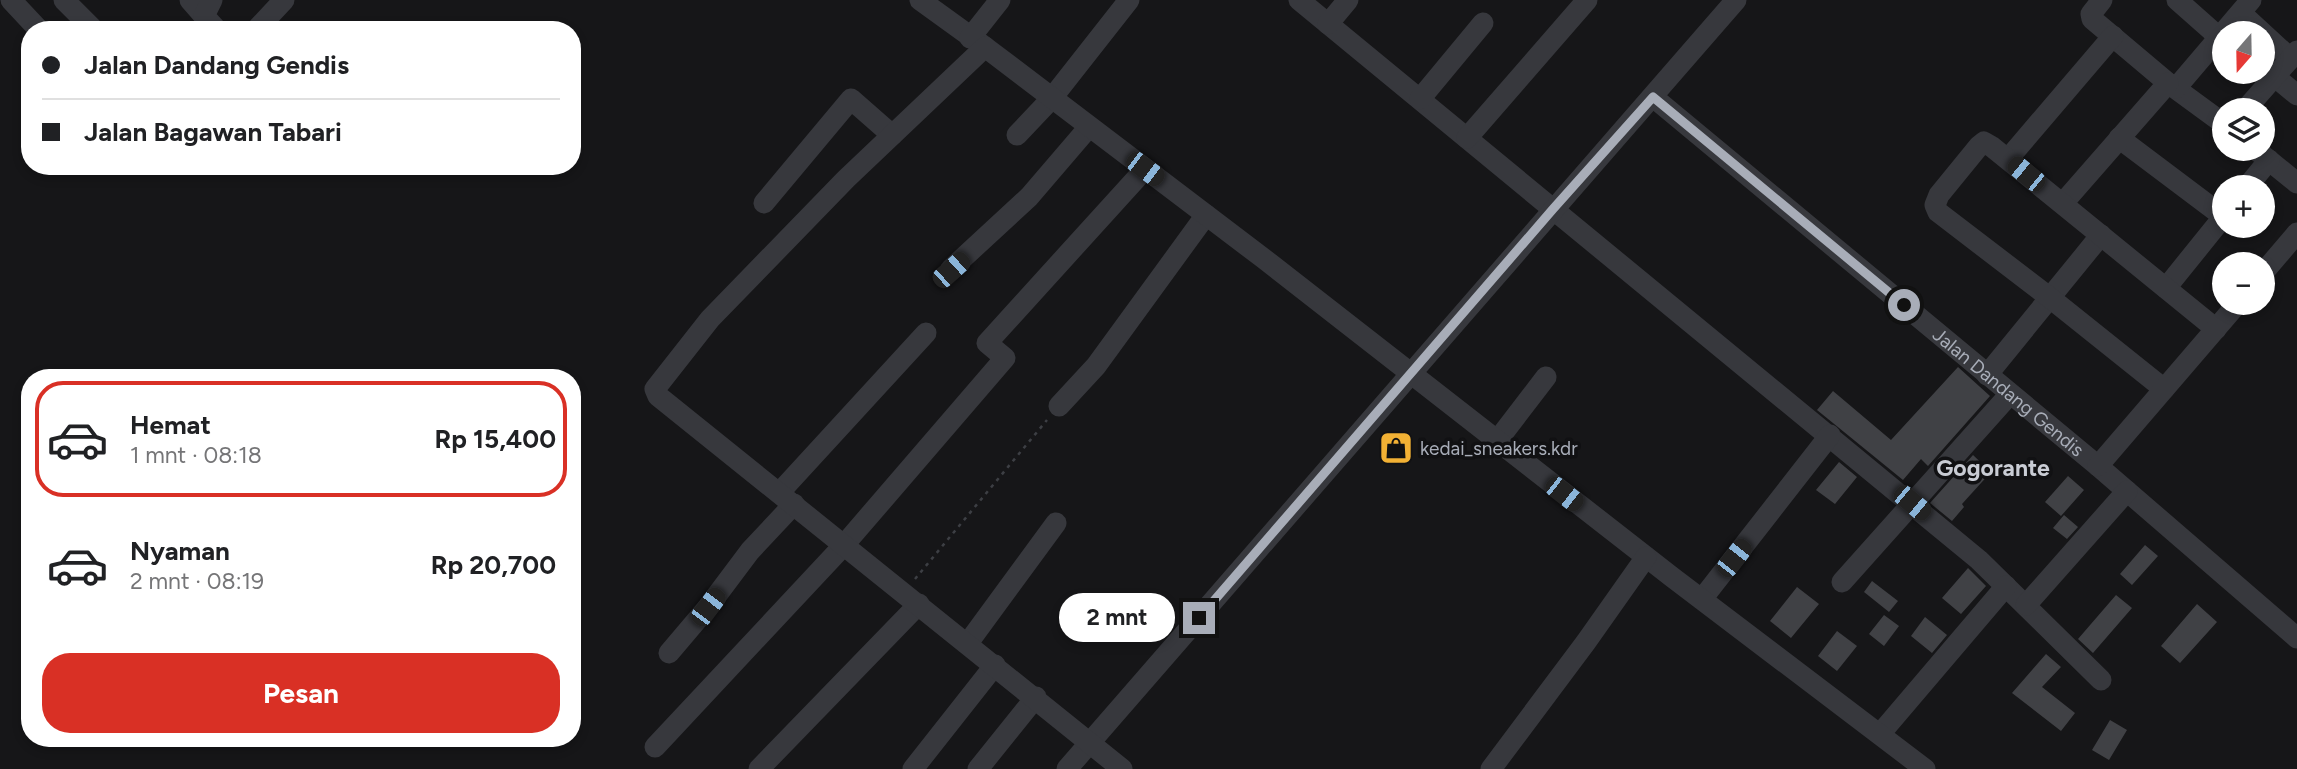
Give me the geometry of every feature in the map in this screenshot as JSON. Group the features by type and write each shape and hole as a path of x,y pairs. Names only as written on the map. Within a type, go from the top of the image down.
{"street":[{"path":"11,0 31,21"},
{"path":"64,0 85,21"},
{"path":"264,21 284,0"},
{"path":"920,0 1206,215 1646,557 1926,769"},
{"path":"1000,0 977,42 892,135 710,319 655,389 658,396 1036,697 1122,769"},
{"path":"1017,135 1052,98 1129,0"},
{"path":"1299,0 1912,503 2006,586 2101,680"},
{"path":"1328,24 1348,0"},
{"path":"1467,138 1587,0"},
{"path":"1068,769 1736,0"},
{"path":"2102,0 2091,14 2092,19 2212,115"},
{"path":"2177,0 2212,30"},
{"path":"2234,21 2246,7 2294,55 2275,75"},
{"path":"1420,99 1483,23"},
{"path":"2008,159 2113,36"},
{"path":"2063,203 2119,138 2212,45"},
{"path":"2275,77 2297,95"},
{"path":"2255,98 2267,84"},
{"name":"Jalan Dandang Gendis","path":"1653,97 2098,466 2297,638"},
{"path":"764,203 851,99 892,135"},
{"path":"951,270 1029,197 1089,127"},
{"path":"2119,138 2212,208"},
{"path":"2164,389 1938,212 1936,205 1939,195 1984,142 2216,329"},
{"path":"2270,161 2297,183"},
{"path":"655,747 844,545 1004,358 987,342 1145,169"},
{"path":"1059,406 1096,366 1206,215"},
{"path":"2166,288 2212,232"},
{"path":"2275,260 2297,233"},
{"path":"1987,375 2101,235"},
{"path":"2098,466 2228,315"},
{"path":"669,653 751,551 787,498 926,334"},
{"path":"1497,441 1546,377"},
{"path":"1842,582 2010,394"},
{"path":"1702,599 1830,435"},
{"path":"2025,605 2127,491"},
{"path":"968,643 1056,523"},
{"path":"1491,769 1646,557"},
{"path":"1880,734 2006,586"},
{"path":"759,769 912,598"},
{"path":"913,769 995,665"},
{"path":"978,769 1036,697"}],"path":[{"path":"912,598 1059,406"}],"building":[{"path":"1958,367 1990,396 1928,466 1921,459 1903,480 1817,410 1833,391 1891,440"},
{"path":"1973,455 1991,472 1962,504 1964,507 1952,521 1930,503"},
{"path":"1839,462 1857,477 1835,504 1816,490"},
{"path":"2068,476 2084,490 2061,516 2045,502"},
{"path":"2064,515 2078,527 2067,539 2053,528"},
{"path":"2145,545 2158,556 2132,585 2120,574"},
{"path":"1968,568 1986,586 1961,614 1942,598"},
{"path":"1872,581 1898,601 1889,612 1864,592"},
{"path":"1797,587 1819,604 1791,638 1770,621"},
{"path":"2116,595 2132,608 2093,653 2078,639"},
{"path":"2197,604 2217,622 2180,663 2161,646"},
{"path":"1884,615 1899,626 1884,646 1869,634"},
{"path":"1925,617 1947,635 1932,653 1911,636"},
{"path":"1837,631 1857,646 1837,671 1818,656"},
{"path":"2046,654 2061,667 2042,687 2075,713 2061,731 2012,693"},
{"path":"2110,720 2127,730 2109,760 2092,750"}],"place":[{"name":"kedai_sneakers.kdr","path":"1396,448"}],"district":[{"name":"Gogorante","path":"1993,468"}],"route":[{"path":"1199,618 1653,97 1904,305"}]}
